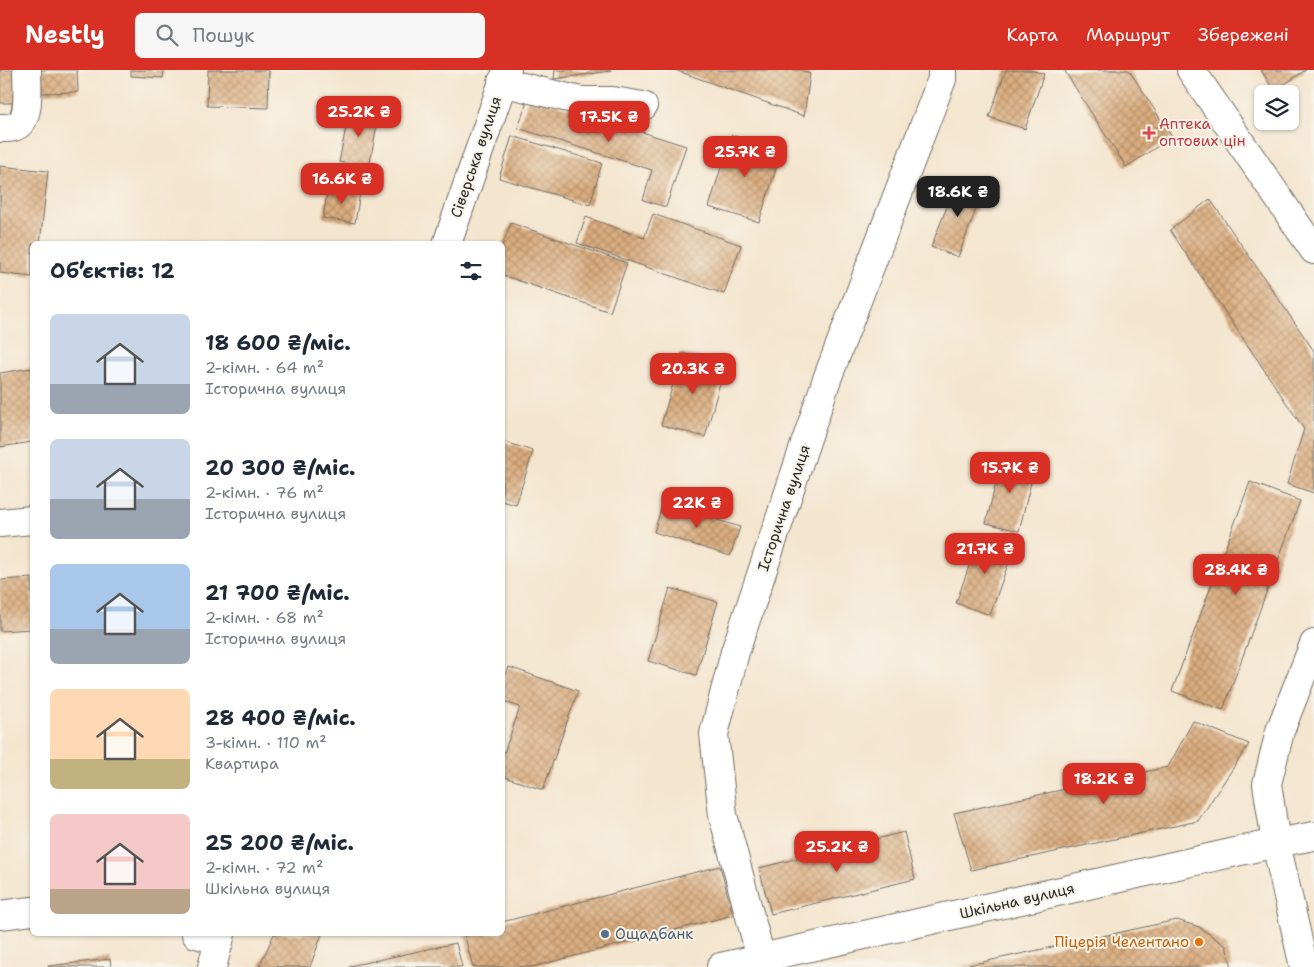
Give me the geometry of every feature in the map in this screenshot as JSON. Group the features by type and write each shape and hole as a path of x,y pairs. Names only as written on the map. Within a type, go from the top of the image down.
{"street":[{"path":"0,128 17,126 24,117 27,102 27,70"},
{"name":"Історична вулиця","path":"761,958 723,815 714,734 735,652 827,379 942,79 942,70"},
{"path":"1191,70 1314,250"},
{"path":"504,76 581,101 612,101 643,106"},
{"name":"Сіверська вулиця","path":"448,241 504,76"},
{"path":"0,524 30,520"},
{"path":"1304,967 1276,843 1267,784 1280,731 1314,644"},
{"name":"Шкільна вулиця","path":"721,967 1314,836"},
{"path":"0,915 30,911"},
{"path":"212,936 212,967"}],"building":[{"path":"0,70 20,70 21,103 0,103"},
{"path":"41,70 77,70 78,92 42,93"},
{"path":"131,70 164,70 163,78 131,76"},
{"path":"208,70 269,70 268,108 207,106"},
{"path":"555,70 611,70 611,71 554,79"},
{"path":"675,70 801,70 810,74 804,116"},
{"path":"1006,70 1031,70 1044,74 1025,129 989,117"},
{"path":"1064,70 1129,70 1172,137 1126,167"},
{"path":"1261,70 1306,70 1283,85 1270,85"},
{"path":"529,96 686,146 666,207 643,200 652,170 518,128"},
{"path":"350,108 379,114 369,168 339,162"},
{"path":"731,135 782,150 759,222 709,207"},
{"path":"512,136 602,163 590,205 499,178"},
{"path":"0,166 48,171 40,241 30,241 30,277 0,273"},
{"path":"958,179 984,188 958,257 931,247"},
{"path":"328,187 360,192 355,223 323,218"},
{"path":"1210,199 1314,351 1314,493 1287,484 1304,429 1170,230"},
{"path":"653,214 741,245 724,294 577,243 586,217 644,238"},
{"path":"511,223 627,263 610,312 505,276 504,241"},
{"path":"682,353 725,365 705,437 661,425"},
{"path":"30,368 30,442 0,447 0,373"},
{"path":"505,442 533,451 516,505 505,502"},
{"path":"1002,458 1035,466 1019,531 986,523"},
{"path":"1250,482 1300,501 1223,710 1172,691"},
{"path":"663,503 740,527 730,556 654,532"},
{"path":"980,535 1014,547 990,615 956,603"},
{"path":"30,578 30,629 0,631 0,580"},
{"path":"670,588 718,602 696,675 648,661"},
{"path":"509,667 578,691 543,790 505,777 505,750 520,707 505,702 505,678"},
{"path":"1193,721 1249,744 1198,821 971,870 954,813 1168,767"},
{"path":"904,832 915,879 771,914 759,868"},
{"path":"720,866 733,915 532,967 473,967 465,936 505,936 505,921"},
{"path":"1177,920 1199,927 1226,946 1232,967 960,967"},
{"path":"273,936 321,936 310,967 259,967"},
{"path":"456,943 462,967 350,967 350,966"},
{"path":"110,959 111,967 48,967 48,966"}],"place":[{"name":"Аптека оптових цін","path":"1149,133"},
{"name":"Ощадбанк","path":"605,934"},
{"name":"Піцерія Челентано","path":"1199,942"}]}
